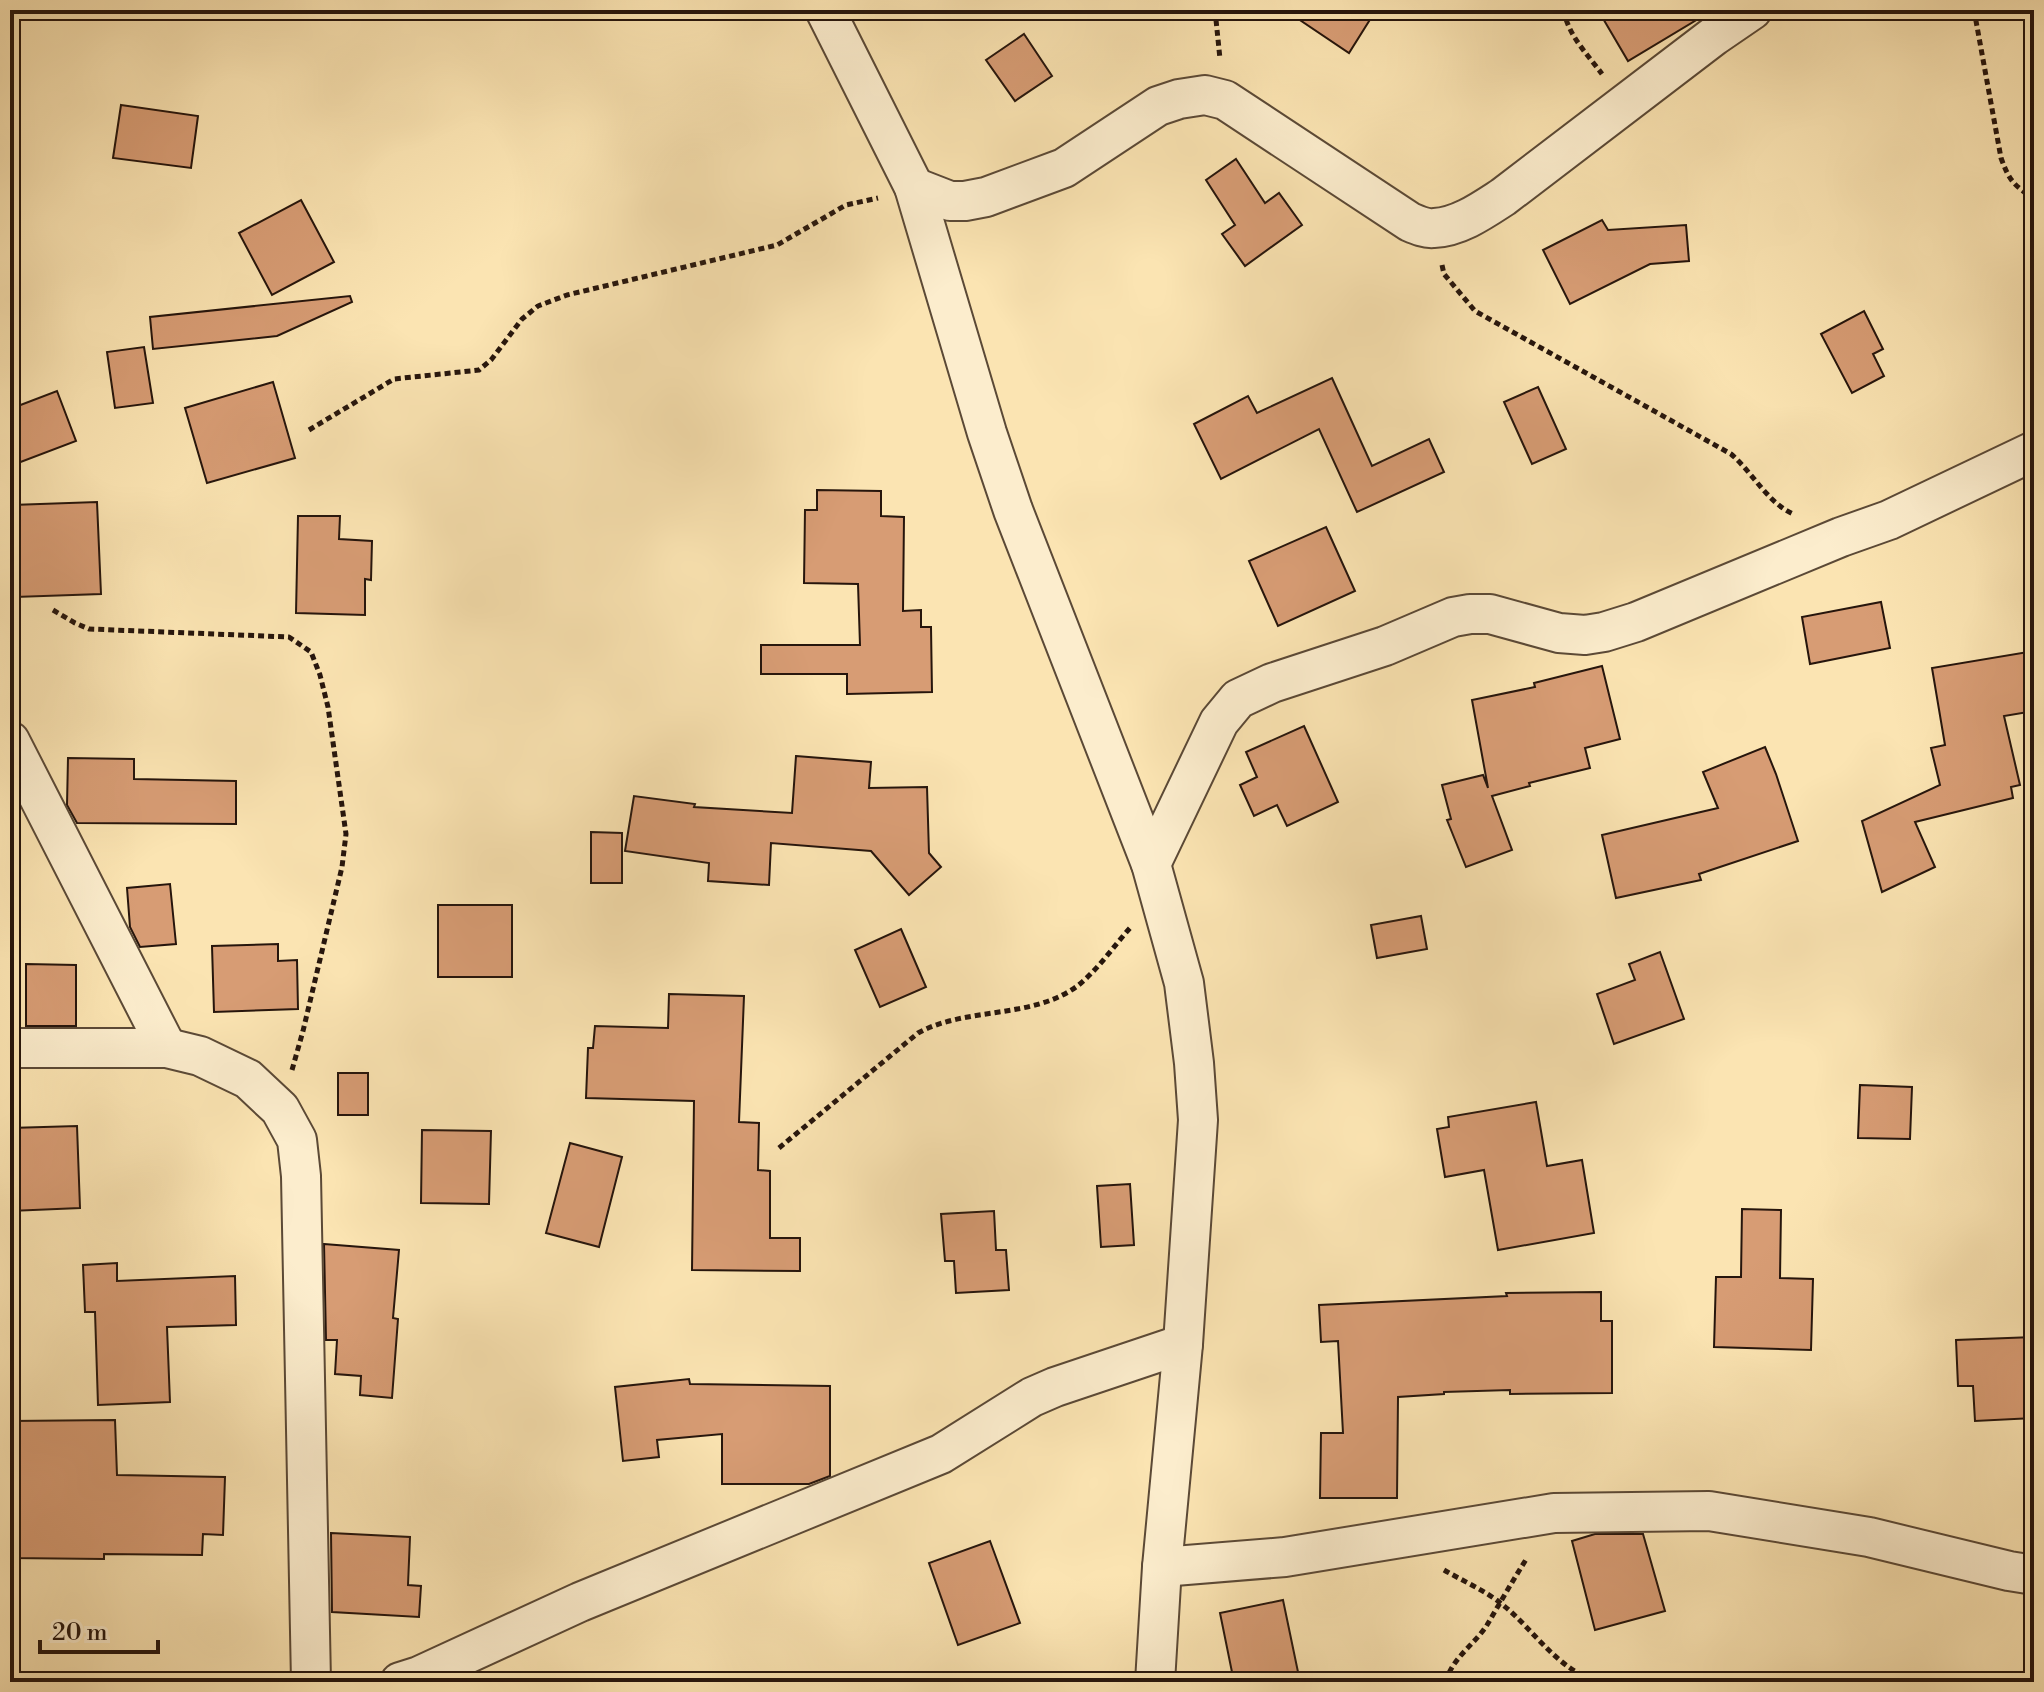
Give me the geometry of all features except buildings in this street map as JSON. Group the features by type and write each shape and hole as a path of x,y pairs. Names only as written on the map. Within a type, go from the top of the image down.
{"street":[{"path":"825,10 917,199 1013,510 1156,879 1184,983 1198,1120 1155,1682"},
{"path":"917,199 965,201 986,197 1064,168 1158,106 1205,95 1225,100 1410,222 1431,229 1448,226 1494,203 1752,10"},
{"path":"1156,879 1219,722 1238,699 1272,683 1385,646 1453,617 1490,614 1559,633 1585,635 1604,632 1889,520 2034,451"},
{"path":"10,741 167,1048"},
{"path":"10,1048 167,1048 200,1056 248,1079 280,1109 297,1140 301,1176 311,1682"},
{"path":"414,1680 580,1602 941,1454 1044,1392 1183,1344"},
{"path":"1162,1567 1285,1557 1554,1513 1709,1511 1869,1537 2034,1575"}],"path":[{"path":"1564,10 1570,30 1623,105"},
{"path":"1974,10 2001,158 2014,185 2034,199"},
{"path":"309,430 394,379 479,370 491,360 522,319 538,306 567,295 777,245 846,205 889,197 917,199"},
{"path":"1431,229 1444,274 1475,311 1731,454 1780,508 1841,537"},
{"path":"53,610 89,629 289,637 311,652 328,707 346,834 342,867 303,1031 280,1109"},
{"path":"779,1148 918,1033 937,1025 1031,1006 1075,987 1090,973 1156,879"},
{"path":"1446,1682 1453,1665 1485,1627 1554,1513"},
{"path":"1391,1540 1500,1602 1561,1661 1589,1679 1600,1682"}]}
